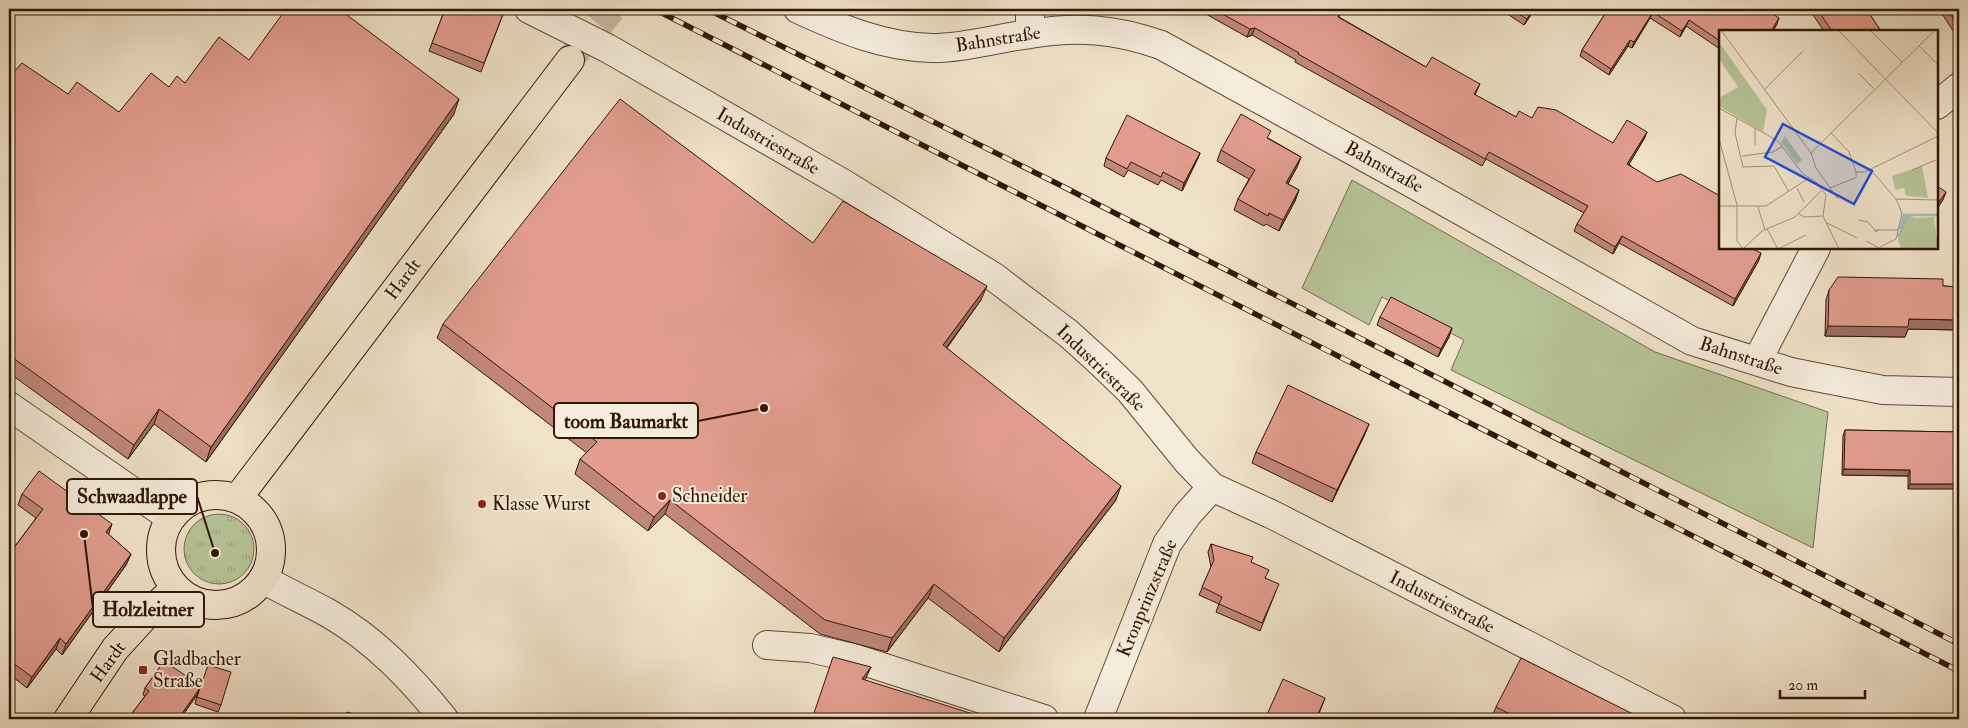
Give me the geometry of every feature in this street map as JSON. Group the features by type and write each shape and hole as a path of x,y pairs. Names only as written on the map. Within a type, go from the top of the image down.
{"main road":[{"name":"Hardt","path":"237,499 570,60"},
{"path":"225,496 237,499 256,513 268,533 270,557 263,579 252,592 238,601 221,605 204,604 189,598 176,588 167,576 162,562 160,547 164,532 171,518 189,502 200,497 225,496"},
{"name":"Hardt","path":"68,719 115,649 145,616 176,588"}],"street":[{"name":"Industriestraße","path":"529,9 607,48 836,179 994,277 1069,334 1102,364 1130,391 1187,461 1212,487 1271,514 1672,719"},
{"name":"Bahnstraße","path":"798,9 880,42 906,46 932,48 968,45 1030,21 1116,32 1161,45 1418,186 1692,341 1791,372 1883,390 1959,392"},
{"path":"1938,104 1959,87"},
{"path":"1756,361 1815,249"},
{"path":"9,406 171,518"},
{"name":"Kronprinzstraße","path":"1098,719 1167,544 1187,514 1212,487"},
{"path":"263,579 328,613 368,640 407,675 444,719"},
{"path":"767,645 810,648 857,659 1044,719"}],"green space":[{"path":"1352,180 1655,352 1828,412 1813,548 1451,370 1464,340 1382,297 1369,325 1302,288"},
{"path":"219,514 232,517 244,524 251,536 254,549 251,562 244,574 232,581 219,584 206,581 194,574 187,562 184,549 187,536 194,524 206,517"}],"building":[{"path":"286,9 339,9 459,99 211,447 159,409 134,445 9,355 9,69 14,72 22,63 68,94 77,82 119,112 151,73 169,87 177,76 185,83 219,37 249,60"},
{"path":"445,9 505,9 484,63 432,43"},
{"path":"1213,9 1339,9 1342,10 1338,17 1426,67 1432,57 1480,84 1474,94 1516,117 1519,111 1532,118 1538,107 1556,110 1613,143 1627,120 1647,132 1627,164 1657,182 1681,174 1719,195 1719,249 1753,249 1761,253 1735,299 1622,236 1615,247 1577,224 1588,206 1489,152 1485,159 1255,28 1250,29"},
{"path":"1511,9 1533,9 1527,19"},
{"path":"1608,9 1765,9 1779,18 1772,30 1719,30 1719,40 1689,20 1682,31 1653,12 1634,42 1630,40 1611,69 1582,50"},
{"path":"1817,9 1866,9 1880,30 1831,30"},
{"path":"1947,9 1959,9 1959,27"},
{"path":"620,99 813,243 843,201 987,286 943,345 1121,486 1004,638 934,584 892,638 825,620 670,500 654,517 580,459 597,442 443,324"},
{"path":"1241,114 1271,131 1267,138 1301,157 1286,183 1299,190 1283,220 1269,213 1268,216 1238,199 1255,170 1221,150"},
{"path":"1127,115 1200,153 1184,183 1163,172 1161,177 1131,162 1127,169 1106,158"},
{"path":"1938,187 1946,192 1938,204"},
{"path":"1838,277 1943,279 1943,286 1959,287 1959,320 1909,319 1908,327 1828,326 1829,290"},
{"path":"1391,297 1452,328 1441,349 1380,317"},
{"path":"1288,385 1369,424 1337,490 1256,452"},
{"path":"1845,430 1959,432 1959,484 1910,484 1910,470 1844,469"},
{"path":"39,471 112,524 106,532 131,554 66,644 60,638 32,677 9,660 9,546 13,549 43,509 22,494"},
{"path":"1211,544 1253,557 1251,562 1269,570 1265,578 1279,584 1262,623 1219,604 1222,597 1202,587 1214,560"},
{"path":"833,657 871,667 862,679 989,719 812,719"},
{"path":"1521,658 1643,719 1520,719 1496,707"},
{"path":"164,661 201,686 208,665 231,672 221,705 197,697 200,688 178,719 135,719 130,716 149,691 145,688"},
{"path":"1283,679 1325,698 1316,719 1265,719"},
{"path":"347,712 369,719 345,719"}],"tunnel":[{"path":"572,57 612,9"}],"railway":[{"path":"654,9 1959,671"},
{"path":"707,9 1054,182 1959,644"}],"place":[{"name":"toom Baumarkt","path":"764,408"},
{"name":"Schneider","path":"662,496"},
{"name":"Klasse Wurst","path":"482,504"},
{"name":"Holzleitner","path":"84,534"},
{"name":"Schwaadlappe","path":"215,553"},
{"name":"Gladbacher Straße","path":"143,670"}]}
